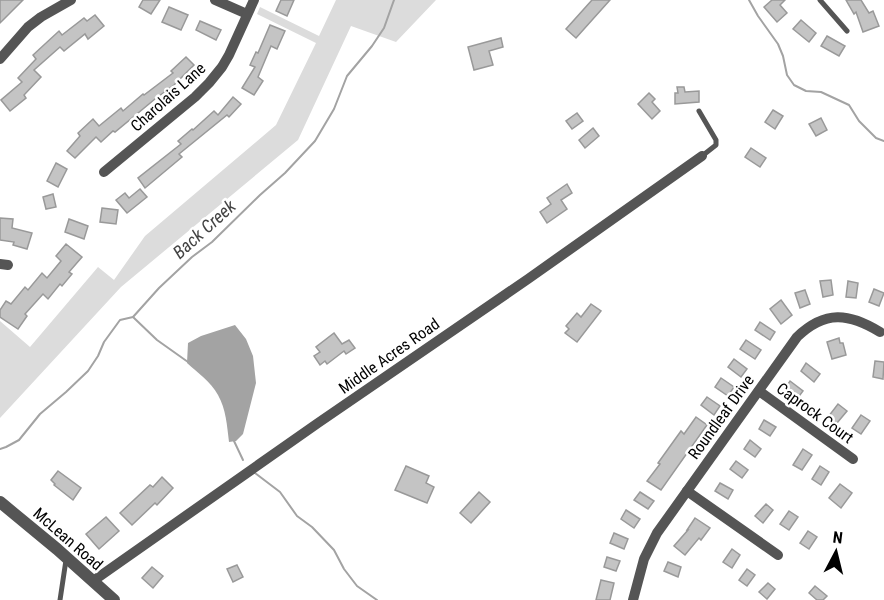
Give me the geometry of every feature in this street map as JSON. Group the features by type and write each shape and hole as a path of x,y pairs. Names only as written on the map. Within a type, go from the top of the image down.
{"street":[{"path":"0,59 28,27 71,0"},
{"path":"215,0 247,14"},
{"name":"Charolais Lane","path":"104,172 209,83 229,55 254,0"},
{"name":"Middle Acres Road","path":"93,581 702,156"},
{"name":"Roundleaf Drive","path":"633,600 644,559 657,532 797,337 807,327 833,316 851,318 880,332"},
{"name":"Caprock Court","path":"759,391 853,459"},
{"path":"687,491 778,555"},
{"name":"McLean Road","path":"0,502 114,600"}],"lane":[{"path":"820,0 847,31"},
{"path":"699,111 716,140 716,145 702,156"},
{"path":"60,600 67,558"}],"shaded area":[{"path":"336,0 436,0 396,42 351,26 298,140 121,287 0,418 0,321 30,347 98,267 114,280 145,236 276,125 316,43 257,14 260,7 319,36"},
{"path":"235,325 246,339 253,356 256,383 243,434 236,441 229,442 221,400 208,382 187,363 188,343 201,336"}],"building":[{"path":"0,0 23,0 0,23"},
{"path":"143,0 160,0 151,14 139,7"},
{"path":"281,0 294,0 287,16 276,11"},
{"path":"592,0 610,0 576,38 566,29"},
{"path":"772,0 785,0 780,5 787,13 777,22 764,7"},
{"path":"846,0 861,0 869,13 873,11 879,26 863,32 856,12 854,14"},
{"path":"169,7 188,15 181,30 162,22"},
{"path":"95,15 104,26 88,39 85,34 64,51 60,47 34,70 41,77 24,95 26,98 10,111 1,100 22,82 18,78 36,59 33,55 59,31 62,35 84,18 87,21"},
{"path":"801,20 816,33 809,42 793,29"},
{"path":"200,21 221,30 216,40 196,30"},
{"path":"270,25 285,31 277,49 271,46 258,77 263,81 254,95 242,88 255,67 250,65"},
{"path":"827,36 845,46 839,56 821,46"},
{"path":"501,38 503,47 489,51 493,65 474,70 468,47"},
{"path":"186,57 194,65 174,85 115,132 113,131 101,142 96,137 75,158 67,151 80,136 78,133 93,119 99,126 121,108 123,111 173,73 171,71"},
{"path":"677,87 684,87 685,92 699,91 699,102 675,104"},
{"path":"649,93 655,99 652,102 660,111 652,119 638,104"},
{"path":"233,97 241,104 229,117 227,115 179,154 182,157 145,188 138,178 181,144 178,141 214,111 218,115"},
{"path":"773,110 783,116 775,129 765,122"},
{"path":"577,113 583,121 572,129 566,121"},
{"path":"821,118 827,130 816,136 809,124"},
{"path":"593,128 599,136 585,148 579,140"},
{"path":"751,148 766,158 760,167 745,157"},
{"path":"56,163 67,169 58,187 47,181"},
{"path":"567,184 572,193 561,200 567,209 547,223 540,212 551,204 547,198"},
{"path":"140,189 147,197 127,213 116,200 125,193 129,198"},
{"path":"53,194 56,207 46,209 43,197"},
{"path":"102,208 118,210 116,224 100,222"},
{"path":"0,218 13,219 12,228 32,233 27,249 13,245 14,242 0,240"},
{"path":"69,219 88,226 84,239 65,232"},
{"path":"66,244 82,257 69,272 72,274 62,286 60,284 48,299 43,294 25,314 27,316 18,329 0,317 0,310 6,301 11,304 25,287 28,290 42,273 47,278 61,261 56,256"},
{"path":"831,280 833,295 823,297 820,281"},
{"path":"848,281 858,283 856,298 846,297"},
{"path":"874,289 884,293 879,306 869,302"},
{"path":"805,290 810,304 800,308 795,293"},
{"path":"781,300 792,315 781,324 770,309"},
{"path":"591,304 601,311 577,342 565,333 569,329 566,326 577,313 581,317"},
{"path":"760,322 775,332 770,340 755,330"},
{"path":"334,333 342,344 349,340 355,348 346,354 344,351 327,364 325,361 320,365 314,356 320,352 316,347"},
{"path":"839,338 846,355 832,359 827,342"},
{"path":"746,340 761,350 755,359 740,349"},
{"path":"734,359 747,369 741,377 728,367"},
{"path":"875,361 884,362 883,379 873,377"},
{"path":"806,363 820,374 814,382 801,371"},
{"path":"721,378 734,387 728,396 715,387"},
{"path":"790,381 803,391 797,399 784,390"},
{"path":"707,397 720,406 714,415 701,405"},
{"path":"838,404 847,411 837,423 828,417"},
{"path":"861,415 870,421 861,434 852,428"},
{"path":"696,417 707,425 661,490 647,481 681,431 684,434"},
{"path":"764,420 776,427 770,436 759,429"},
{"path":"750,440 761,449 755,457 744,449"},
{"path":"803,449 812,455 802,470 793,465"},
{"path":"736,461 748,470 742,478 730,469"},
{"path":"406,466 429,476 426,483 434,487 427,503 395,490"},
{"path":"820,466 829,472 821,485 812,479"},
{"path":"58,471 81,488 73,500 51,480"},
{"path":"162,477 173,488 157,505 155,503 132,525 120,513"},
{"path":"720,483 733,490 728,499 715,491"},
{"path":"840,484 852,493 841,508 829,498"},
{"path":"479,492 490,502 471,523 460,513"},
{"path":"640,492 654,501 648,509 634,500"},
{"path":"766,504 773,510 763,523 755,516"},
{"path":"626,510 640,519 634,528 621,519"},
{"path":"789,511 798,517 789,530 780,524"},
{"path":"106,517 119,531 99,549 86,534"},
{"path":"695,518 710,528 685,555 674,546"},
{"path":"808,531 817,537 809,549 800,543"},
{"path":"614,533 628,539 624,549 610,543"},
{"path":"732,549 740,555 732,568 723,562"},
{"path":"607,557 620,561 616,571 604,567"},
{"path":"668,562 681,567 678,577 664,571"},
{"path":"237,565 243,577 233,582 227,569"},
{"path":"152,567 163,576 153,588 142,578"},
{"path":"747,569 755,575 747,586 739,580"},
{"path":"601,580 614,583 610,600 596,600"},
{"path":"768,583 775,589 767,599 759,592"},
{"path":"815,586 827,596 823,600 817,600 809,593"}],"waterway":[{"name":"Back Creek","path":"0,449 19,440 40,414 88,371 104,342 120,320 133,317 159,288 212,242 285,173 315,141 334,109 347,76 384,28 394,0"},
{"path":"749,0 778,44 787,75 794,85 806,91 821,92 849,105 859,121 876,138 884,141"},
{"path":"133,317 157,340 188,362"},
{"path":"234,438 243,460"},
{"path":"255,473 280,492 297,516 312,527 334,550 344,569 357,586 377,600"}]}
